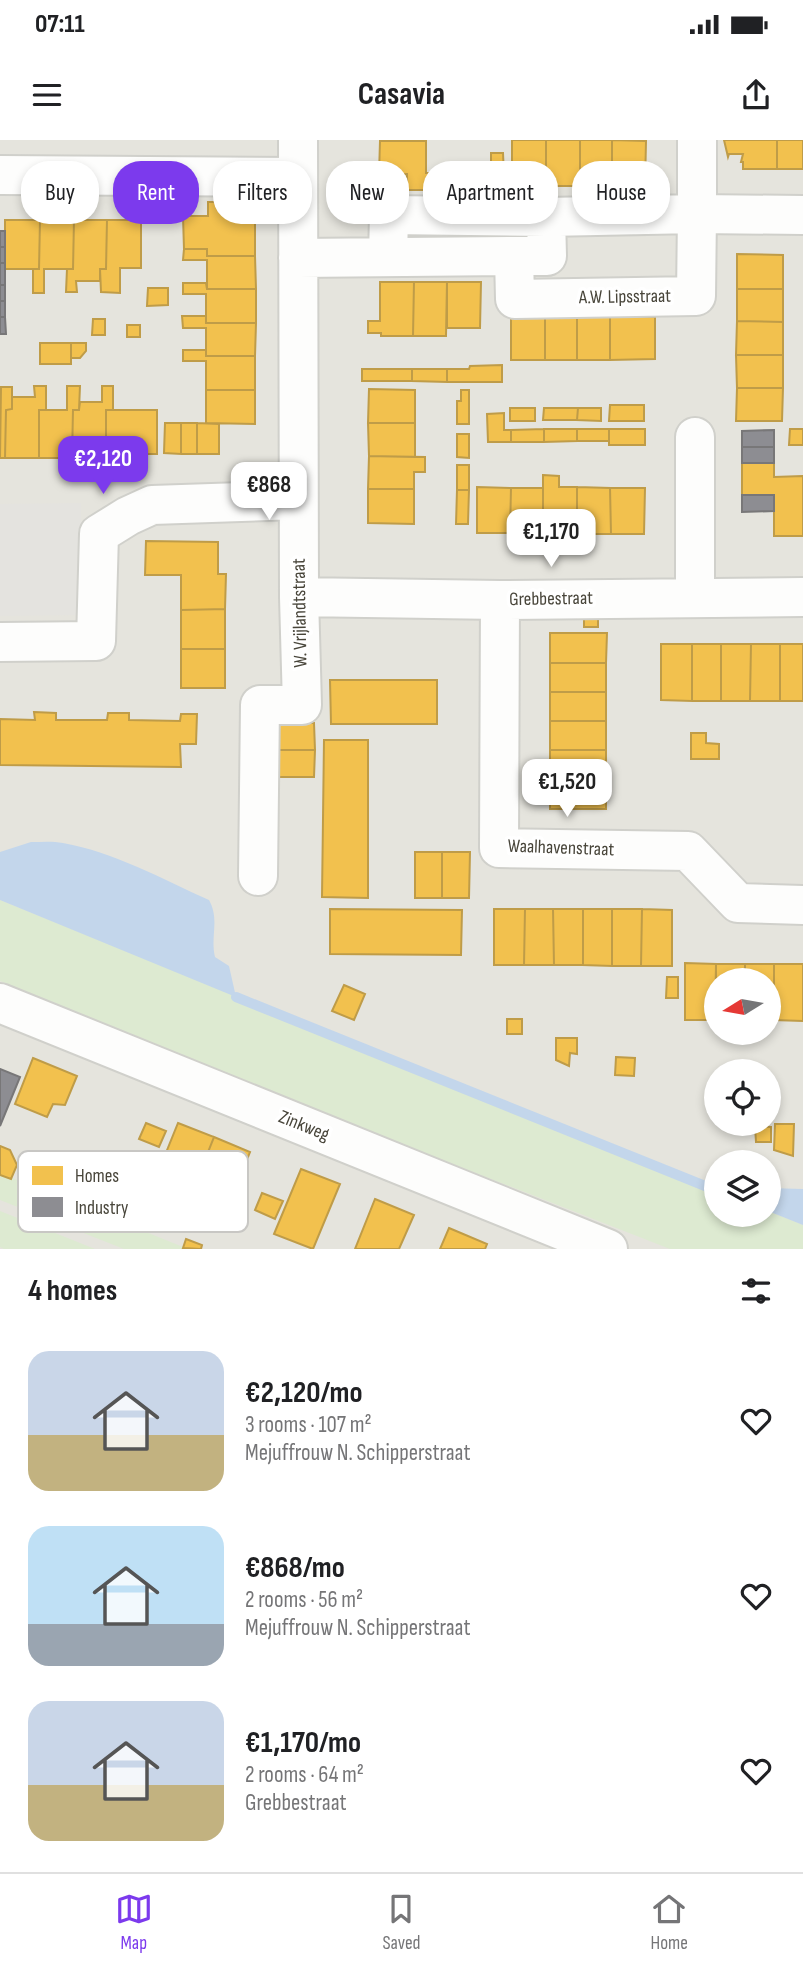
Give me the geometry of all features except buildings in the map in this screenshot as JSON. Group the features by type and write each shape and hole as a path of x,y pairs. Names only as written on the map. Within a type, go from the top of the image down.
{"street":[{"name":"W. Vrijlandtstraat","path":"298,140 298,161"},
{"name":"A.W. Lipsstraat","path":"514,256 515,299 696,296 697,140"},
{"path":"0,175 213,176"},
{"path":"388,257 389,215 423,215"},
{"path":"558,217 803,215"},
{"name":"W. Vrijlandtstraat","path":"258,876 260,705 302,705 299,597 298,224"},
{"path":"298,258 547,256 546,224"},
{"path":"695,437 695,597"},
{"path":"0,642 96,641 99,534 140,510 152,505 299,500"},
{"name":"Grebbestraat","path":"299,597 500,600 803,597"},
{"name":"Waalhavenstraat","path":"500,600 499,848 688,851 738,903 803,905"},
{"name":"Zinkweg","path":"0,1003 608,1249"}],"shaded area":[{"path":"0,140 803,140 803,1249 0,1249"},
{"path":"81,503 82,615 0,616 0,504"}],"green space":[{"path":"0,900 704,1185 704,1227 781,1227 781,1216 803,1225 803,1249 670,1249 0,981"},
{"path":"0,1173 18,1180 18,1207 0,1200"},
{"path":"0,1211 18,1218 18,1232 52,1232 95,1249 4,1249 0,1247"},
{"path":"81,1232 146,1232 188,1249 124,1249"}],"water":[{"path":"31,842 59,842 101,853 209,900 214,914 215,957 229,966 236,997 0,900 0,852"},
{"path":"781,1188 803,1189 803,1225 781,1216"}],"waterway":[{"path":"236,997 704,1186"}]}
